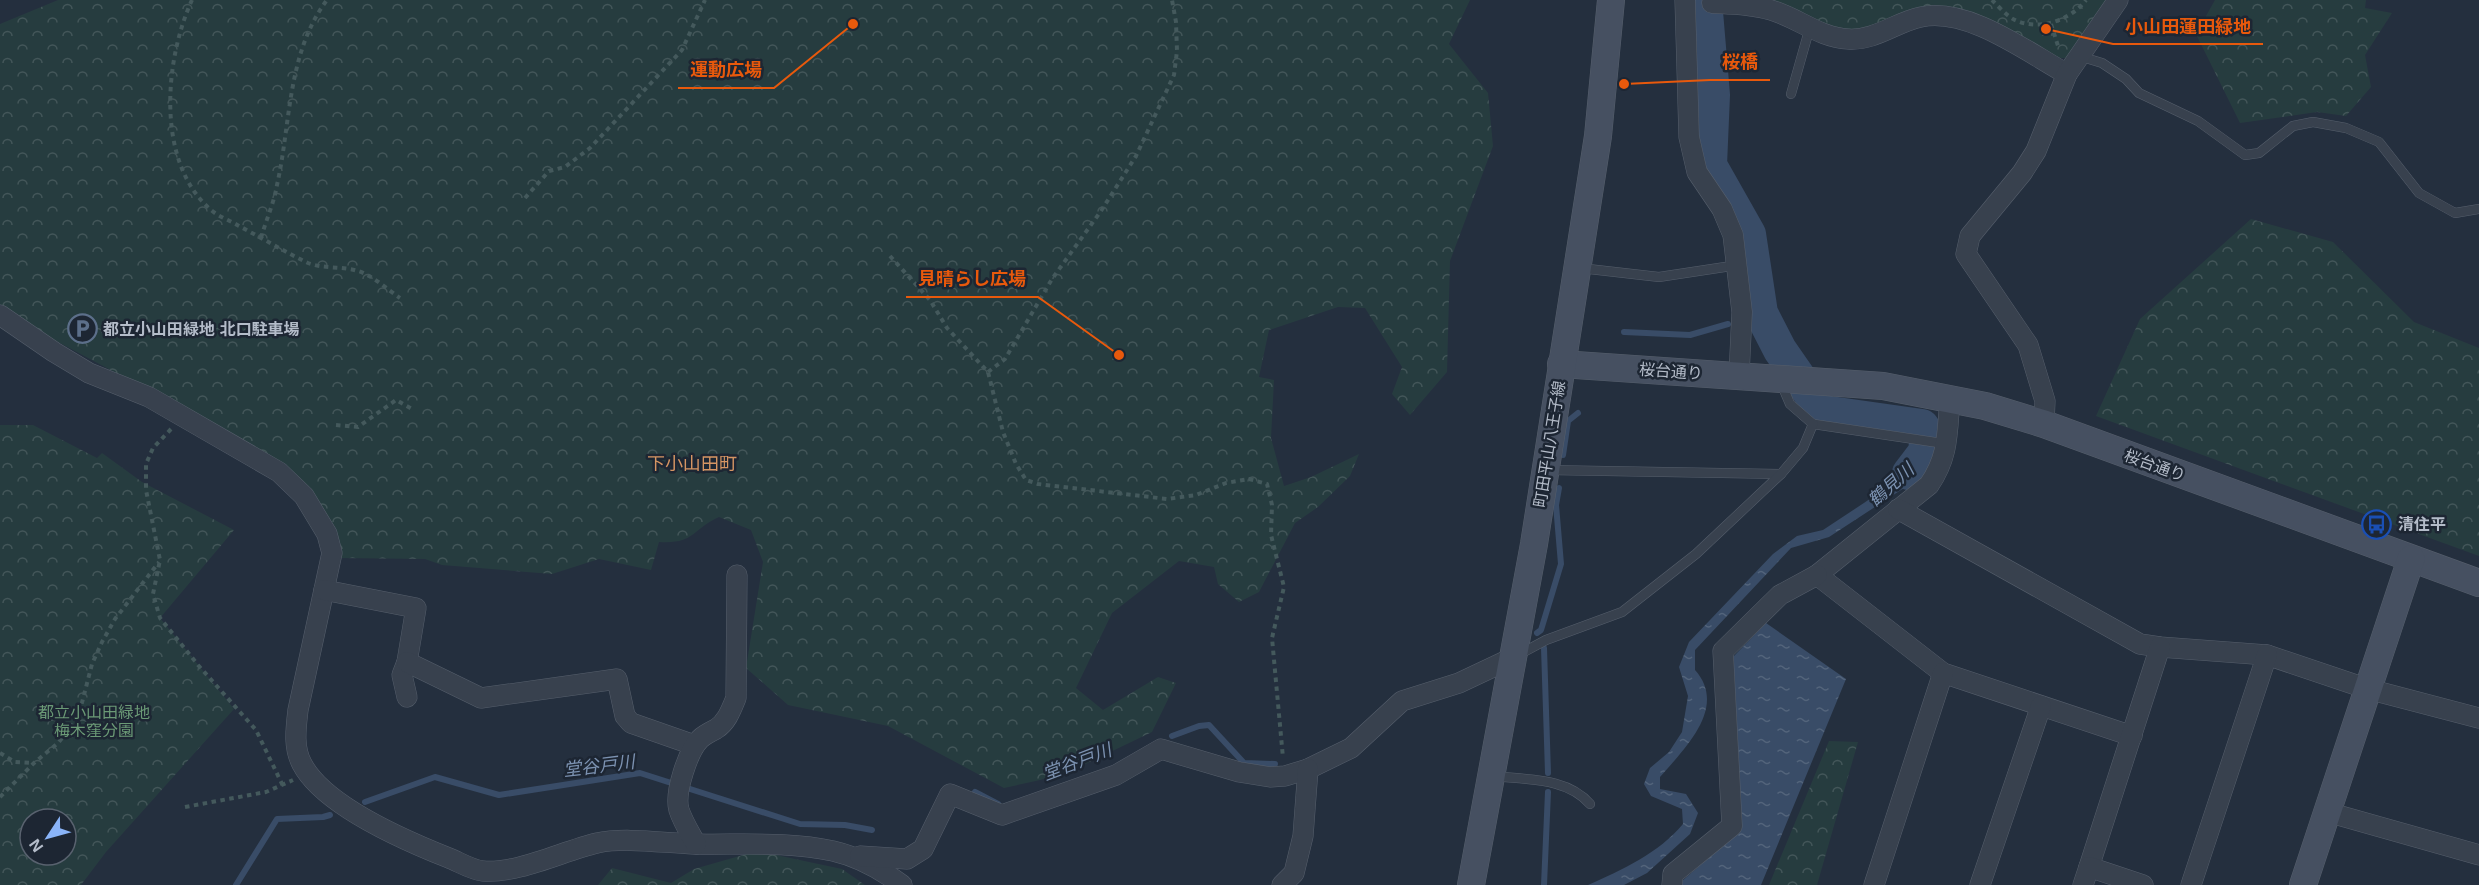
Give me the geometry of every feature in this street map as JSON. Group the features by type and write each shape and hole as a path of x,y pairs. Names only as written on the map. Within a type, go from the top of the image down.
{"street":[{"name":"町田平山八王子線","path":"1471,885 1545,470 1598,136 1611,0"},
{"path":"2044,424 2045,401 2028,345 1966,254 1970,236 2022,173 2036,151 2067,74 2118,0"},
{"path":"1739,376 1742,312 1733,235 1722,209 1697,172 1689,137 1690,1 1767,9 1836,37 1858,39 1919,17 1933,15 1959,18 1984,28 2067,74"},
{"path":"0,315 89,373 120,383 184,415 279,472 304,496 327,534 332,553 298,710 297,753 306,771 328,794 366,819 424,848 481,871 503,871 600,843 805,847 848,856 907,859 923,849 950,794 1002,815 1116,775 1161,749 1239,772 1270,777 1285,776 1308,769 1351,748 1402,701 1459,683 1512,658"},
{"name":"桜台通り","path":"1561,364 1883,386 1985,406 2044,424 2479,583"},
{"path":"1672,885 1673,874 1732,826 1723,651 1780,595 1817,575 1929,485 1940,468 1941,443 1950,398"},
{"path":"1898,509 2140,644 2267,655 2368,689 2479,718"},
{"path":"2303,885 2411,559"},
{"path":"696,844 681,815 678,802 682,775 694,745 701,737 718,728 729,716 736,698 737,575"},
{"path":"1817,575 1943,673 2132,736"},
{"path":"324,590 416,608 407,662 402,675 407,697"},
{"path":"2143,885 2086,876 2160,647"},
{"path":"2191,885 2267,655"},
{"path":"407,662 482,698 617,679 625,716 631,723 694,745"},
{"path":"1874,885 1943,673"},
{"path":"1980,885 2041,706"},
{"path":"1282,885 1294,873 1303,836 1308,769"},
{"path":"2327,812 2479,855"},
{"path":"848,856 871,865 902,885"},
{"path":"481,885 503,871"}],"lane":[{"path":"1791,94 1810,26"},
{"path":"2079,56 2102,63 2126,79 2139,93 2198,122 2245,155 2259,153 2293,126 2313,122 2346,128 2379,142 2418,193 2455,213 2479,209"},
{"path":"1577,268 1659,277 1738,265"},
{"path":"1780,379 1790,404 1813,424 1941,443"},
{"path":"1512,658 1546,640 1622,612 1696,554 1781,474 1803,448 1813,424"},
{"path":"1545,470 1781,474"},
{"path":"1491,776 1560,783 1585,798 1590,804"}],"path":[{"path":"192,0 178,41 173,75 171,120 175,150 190,186 212,211 261,238 311,264 360,271 400,298"},
{"path":"261,238 277,186 299,50 317,13 327,0"},
{"path":"525,198 549,171 565,167 590,148 682,50 705,0"},
{"path":"988,372 1005,359 1052,279 1101,211 1136,156 1174,75 1177,51 1176,22 1172,0"},
{"path":"1992,0 2013,19 2031,24 2051,24 2069,15 2086,0"},
{"path":"890,256 930,300 947,328 988,372 1004,432 1016,464 1026,480 1049,485 1167,499 1196,495 1226,483 1249,479 1267,484 1272,505 1271,535 1284,586 1272,638 1285,776"},
{"path":"336,425 358,427 396,400 414,410"},
{"path":"184,415 153,448 146,464 146,490 160,560 153,594 160,618 256,730 283,786"},
{"path":"0,797 58,743 78,717 92,664 102,642 115,619 160,560"},
{"path":"0,753 15,762 34,763"},
{"path":"185,807 266,792 283,786 306,771"}],"green space":[{"path":"58,0 1470,0 1449,44 1488,93 1493,146 1450,261 1447,372 1410,415 1392,394 1402,367 1365,308 1338,307 1269,330 1259,377 1274,380 1271,438 1284,486 1311,477 1359,454 1350,476 1318,507 1295,523 1259,592 1239,602 1218,584 1214,567 1179,561 1112,613 1076,688 1103,710 1158,677 1176,683 1152,732 1077,768 1004,788 888,726 788,705 746,668 763,562 751,530 719,517 680,541 659,542 651,570 599,559 552,574 442,565 425,559 339,558 334,533 236,437 0,311 0,24"},
{"path":"1771,0 2108,0 2066,58 2056,58 1989,21 1862,31 1834,28 1770,3"},
{"path":"2215,0 2366,0 2365,8 2392,13 2365,55 2371,87 2346,116 2317,112 2240,123 2196,34"},
{"path":"2251,219 2333,242 2414,322 2479,348 2479,556 2096,416 2140,319"},
{"name":"都立小山田緑地 梅木窪分園","path":"0,425 33,425 97,458 102,453 142,482 234,530 160,618 234,709 106,852 81,885 0,885"},
{"path":"1829,741 1858,742 1817,885 1769,885"},
{"path":"757,851 842,869 865,885 598,885 612,868 671,883 694,869"}],"water":[{"path":"1921,431 1934,432 1932,454 1926,467 1904,488 1829,537 1791,548 1695,650 1695,670 1704,684 1707,698 1705,712 1691,740 1660,777 1660,789 1686,794 1698,813 1690,834 1647,873 1624,885 1588,885 1627,867 1651,852 1663,844 1683,824 1682,809 1651,796 1644,784 1650,768 1669,752 1682,732 1688,696 1679,667 1689,642 1773,554 1797,536 1823,530 1873,497 1911,467 1918,451"},
{"path":"1766,623 1846,679 1761,885 1682,885 1682,881 1742,829 1733,657"}],"waterway":[{"name":"鶴見川","path":"1705,0 1713,95 1710,165 1749,234 1761,313 1780,350 1823,412 1922,426 1927,433 1925,452 1909,473"},
{"name":"堂谷戸川","path":"1754,316 1761,313"},
{"name":"堂谷戸川","path":"1624,332 1690,335 1728,324"},
{"name":"堂谷戸川","path":"1563,455 1568,421 1578,413"},
{"name":"堂谷戸川","path":"1537,633 1541,630 1561,564 1556,505 1559,488"},
{"path":"1544,648 1548,773"},
{"name":"堂谷戸川","path":"1172,736 1199,726 1209,725 1244,763 1275,764"},
{"name":"堂谷戸川","path":"365,802 435,777 499,795 640,773 800,824 845,825 872,830"},
{"name":"堂谷戸川","path":"975,792 998,804"},
{"path":"1544,885 1548,792"},
{"name":"堂谷戸川","path":"236,885 277,819 330,815"}],"place":[{"name":"運動広場","path":"853,24"},
{"name":"小山田蓮田緑地","path":"2046,29"},
{"name":"桜橋","path":"1624,84"},
{"name":"都立小山田緑地 北口駐車場","path":"82,329"},
{"name":"見晴らし広場","path":"1119,355"},
{"name":"清住平","path":"2377,524"}],"district":[{"name":"下小山田町","path":"692,464"}]}
